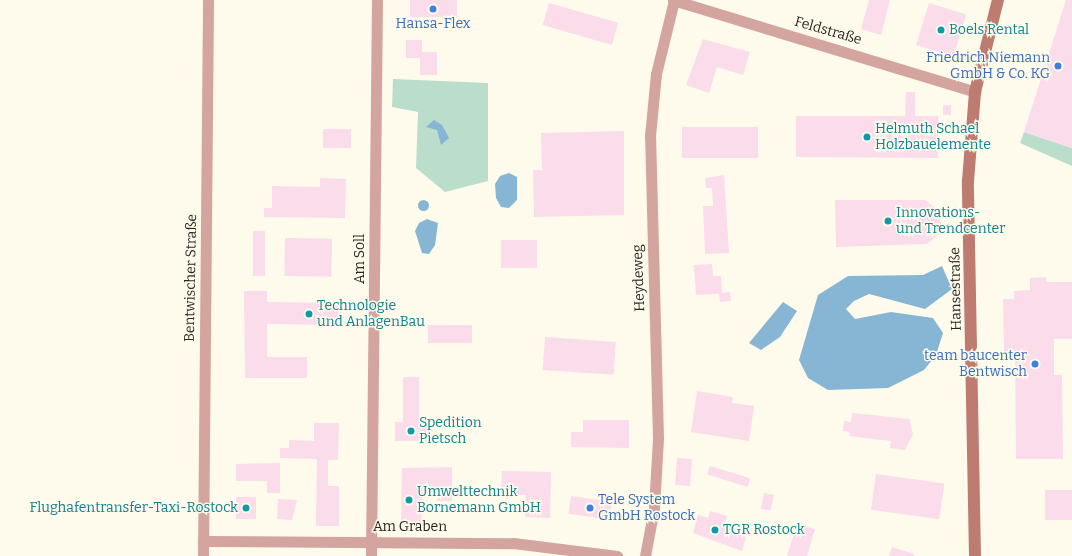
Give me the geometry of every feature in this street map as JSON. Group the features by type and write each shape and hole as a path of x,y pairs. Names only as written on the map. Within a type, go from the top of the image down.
{"street":[{"name":"Bentwischer Straße","path":"203,556 208,0"},
{"name":"Am Soll","path":"371,556 377,0"},
{"name":"Feldstraße","path":"673,0 975,92"},
{"name":"Heydeweg","path":"645,556 654,508 658,438 650,136 656,74 673,0"},
{"name":"Hansestraße","path":"975,556 968,181 975,92 998,0"},
{"name":"Am Graben","path":"203,542 514,543 616,556"}],"green space":[{"path":"393,79 488,83 488,181 445,192 416,168 418,112 392,107"},
{"path":"1024,132 1072,148 1072,166 1020,143"}],"water":[{"path":"434,120 442,125 449,138 441,145 437,130 426,127"},
{"path":"509,173 517,177 517,200 509,208 501,207 496,198 495,184 500,176"},
{"path":"423,199 427,201 429,205 427,209 423,211 419,209 417,205 419,201"},
{"path":"427,219 438,223 435,245 429,254 422,253 415,231 419,223"},
{"path":"942,266 952,289 925,309 869,294 854,301 846,309 855,319 891,312 933,318 943,333 936,355 924,370 888,388 828,390 808,378 799,360 818,295 848,276 923,275"},
{"path":"783,302 797,311 780,337 761,350 749,343"}],"building":[{"name":"Hansa-Flex","path":"410,0 457,0 457,17 410,17"},
{"path":"869,0 890,0 881,35 861,29"},
{"name":"Friedrich Niemann GmbH & Co. KG","path":"1066,0 1072,0 1072,148 1024,132"},
{"path":"549,3 618,23 612,45 543,25"},
{"name":"Boels Rental","path":"929,3 966,14 953,56 916,45"},
{"path":"703,39 750,52 743,75 717,67 709,93 686,85"},
{"path":"406,40 422,40 422,52 437,52 437,75 420,75 420,58 406,58"},
{"name":"Helmuth Schael Holzbauelemente","path":"906,92 915,92 915,116 938,116 938,158 796,157 796,116 905,116"},
{"path":"943,105 951,105 951,115 943,115"},
{"path":"682,127 758,127 758,158 682,158"},
{"path":"323,129 351,129 351,148 323,148"},
{"path":"624,131 624,215 534,217 533,170 542,170 541,133"},
{"path":"724,175 729,253 705,254 703,206 713,206 712,188 706,188 705,178"},
{"path":"320,178 346,179 345,218 264,217 264,208 272,208 272,186 320,187"},
{"name":"Innovations- und Trendcenter","path":"835,200 925,200 938,210 941,225 939,234 927,244 836,247"},
{"path":"253,231 265,231 265,276 253,276"},
{"path":"285,238 332,239 331,277 284,276"},
{"path":"501,240 537,240 537,268 501,268"},
{"path":"712,264 713,276 721,276 722,293 730,292 731,301 720,302 719,294 696,295 694,265"},
{"name":"team baucenter Bentwisch","path":"1046,277 1046,282 1072,282 1072,339 1054,339 1054,375 1062,375 1063,459 1016,459 1015,353 1004,353 1003,299 1014,299 1014,291 1030,290 1030,278"},
{"path":"244,291 267,291 267,302 341,303 340,325 267,324 267,357 307,357 307,378 245,378"},
{"path":"428,325 472,325 472,343 428,343"},
{"path":"545,337 616,342 614,375 543,370"},
{"path":"403,377 419,377 419,422 428,422 428,441 395,441 395,422 403,422"},
{"path":"697,391 733,397 732,403 754,406 749,441 691,432"},
{"path":"852,413 909,419 913,434 905,450 890,448 891,441 849,436 850,432 843,431 844,421 851,422"},
{"path":"583,420 629,420 629,448 571,447 571,432 583,432"},
{"path":"314,423 339,423 338,460 328,460 328,486 339,486 339,526 316,526 317,459 280,458 280,448 289,448 289,440 314,441"},
{"path":"677,458 692,459 690,486 675,485"},
{"path":"280,463 280,493 267,493 267,481 236,481 236,464"},
{"path":"710,466 750,478 748,487 707,475"},
{"path":"452,467 452,501 437,501 437,493 423,493 421,523 401,522 402,468"},
{"path":"502,471 551,472 550,518 525,517 526,495 501,494"},
{"path":"876,474 944,484 939,519 871,510"},
{"path":"1045,490 1072,490 1072,520 1045,520"},
{"path":"764,493 774,495 771,511 761,509"},
{"name":"Tele System GmbH Rostock","path":"571,496 612,502 609,520 568,514"},
{"name":"Flughafentransfer-Taxi-Rostock","path":"236,497 256,497 256,519 236,519"},
{"path":"278,499 297,500 292,520 277,519"},
{"name":"TGR Rostock","path":"710,511 727,516 724,526 747,533 742,551 693,533 698,515 708,518"},
{"path":"797,524 815,529 807,556 787,556"},
{"path":"892,547 914,554 914,556 889,556"}],"place":[{"name":"Hansa-Flex","path":"433,9"},
{"name":"Boels Rental","path":"941,30"},
{"name":"Friedrich Niemann GmbH & Co. KG","path":"1058,66"},
{"name":"Helmuth Schael Holzbauelemente","path":"867,137"},
{"name":"Innovations- und Trendcenter","path":"888,221"},
{"name":"Technologie und AnlagenBau","path":"309,314"},
{"name":"team baucenter Bentwisch","path":"1035,364"},
{"name":"Spedition Pietsch","path":"411,431"},
{"name":"Umwelttechnik Bornemann GmbH","path":"409,500"},
{"name":"Flughafentransfer-Taxi-Rostock","path":"246,508"},
{"name":"Tele System GmbH Rostock","path":"590,508"},
{"name":"TGR Rostock","path":"715,530"}]}
